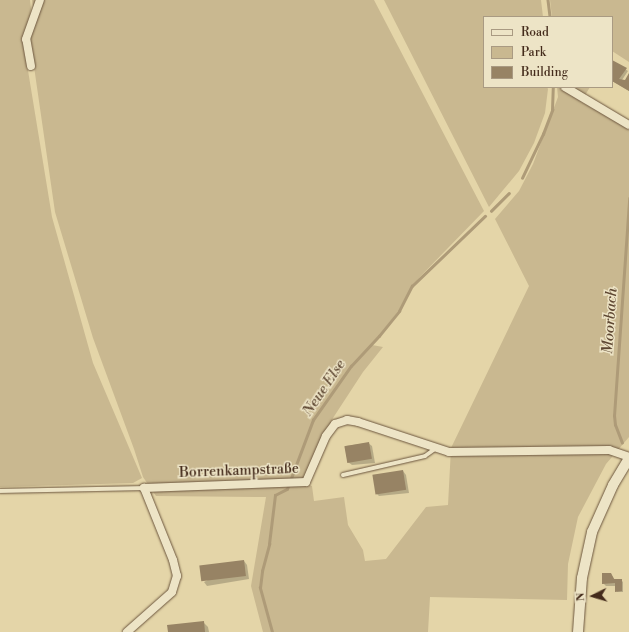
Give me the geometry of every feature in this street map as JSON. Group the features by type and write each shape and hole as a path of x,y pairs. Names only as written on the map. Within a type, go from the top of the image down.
{"street":[{"path":"30,66 26,39 40,0"},
{"path":"567,88 629,125"},
{"name":"Borrenkampstraße","path":"144,488 306,482 326,436 335,424 347,420 358,422 449,452 609,450 629,457"},
{"path":"578,632 582,578 592,532 613,485 629,457"},
{"path":"127,632 172,592 177,576 174,560 144,488"}],"lane":[{"path":"343,475 425,456 437,448"},
{"name":"Borrenkampstraße","path":"0,491 144,488"}],"green space":[{"path":"0,0 30,0 31,9 29,21 23,40 52,217 93,363 142,478 133,483 0,487"},
{"path":"32,0 374,0 484,211 412,285 399,310 372,345 383,347 363,372 333,418 303,483 312,486 314,501 344,497 348,525 363,550 365,561 386,559 426,507 448,505 451,448 529,286 495,219 519,191 533,164 558,97 557,88 589,88 581,102 629,128 629,437 606,464 578,517 568,564 567,600 430,597 428,632 263,632 251,586 266,497 156,496 143,477 93,338 55,212 30,39 36,22"},
{"path":"384,0 541,0 543,16 483,16 483,88 548,89 545,113 534,143 519,171 489,207"},
{"path":"550,0 629,0 629,62 613,52 613,16 552,16"}],"building":[{"path":"613,61 627,68 619,79 625,80 629,73 629,91 613,82"},
{"path":"369,442 372,459 347,463 344,446"},
{"path":"403,470 406,490 376,495 372,475"},
{"path":"244,560 246,576 201,581 199,565"},
{"path":"602,573 611,573 614,579 622,579 622,591 615,592 615,583 602,584"},
{"path":"204,621 205,632 168,632 167,625"}],"waterway":[{"name":"Neue Else","path":"548,0 550,16"},
{"name":"Neue Else","path":"522,178 543,134 552,110 553,88"},
{"name":"Neue Else","path":"491,211 509,193"},
{"name":"Moorbach","path":"622,443 615,425 614,416 629,199"},
{"name":"Neue Else","path":"272,632 260,588 262,571 269,544 275,495 287,489 313,420 351,366 379,336 399,311 412,286 485,216"}]}
